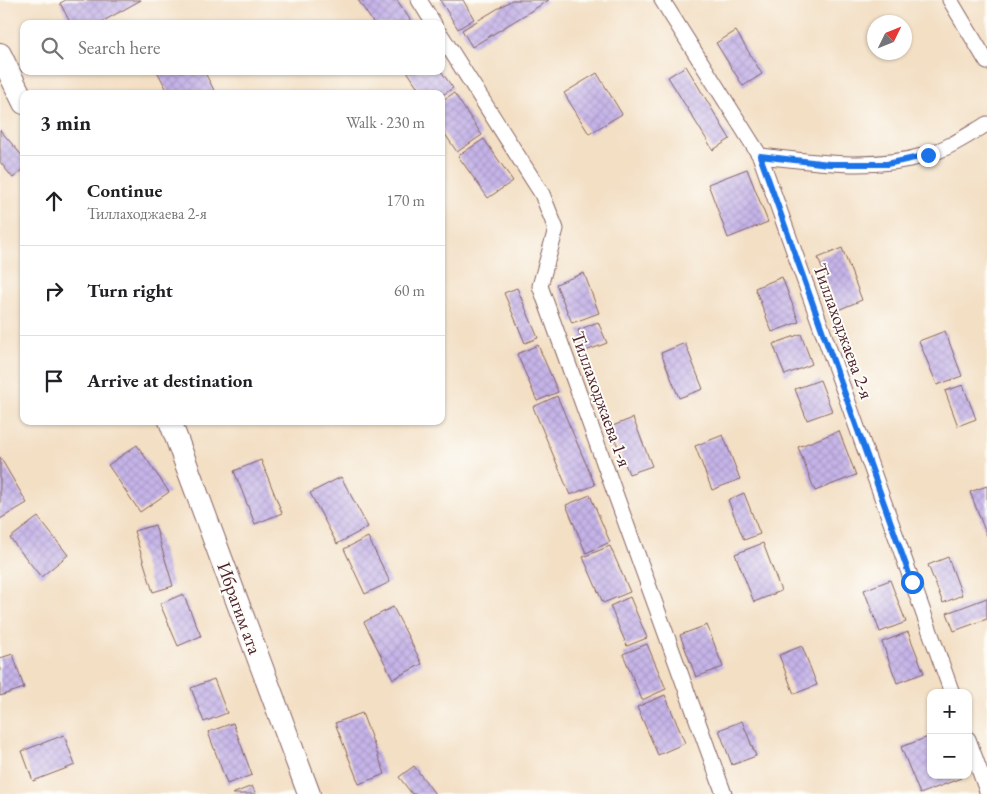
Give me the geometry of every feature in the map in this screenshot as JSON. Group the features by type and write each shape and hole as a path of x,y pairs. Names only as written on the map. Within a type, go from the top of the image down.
{"street":[{"path":"419,0 432,20"},
{"name":"Тиллаходжаева 2-я","path":"662,0 760,156 951,689"},
{"path":"950,0 987,62"},
{"name":"Тиллаходжаева 1-я","path":"445,41 542,194 556,229 540,286 724,794"},
{"path":"0,54 20,95"},
{"path":"760,156 829,164 887,164 928,155 987,124"},
{"name":"Ибрагим ата","path":"171,425 309,794"},
{"path":"972,750 987,791"}],"building":[{"path":"66,0 141,0 105,20 69,20 60,3"},
{"path":"358,0 397,0 410,20 371,20"},
{"path":"440,0 463,0 474,19 458,29"},
{"path":"512,0 549,0 472,47 462,30"},
{"path":"736,31 762,74 743,86 716,43"},
{"path":"686,66 730,139 713,150 668,77"},
{"path":"597,73 622,114 589,134 564,93"},
{"path":"159,75 206,75 214,90 167,90"},
{"path":"410,75 444,75 453,88 445,93 445,90 419,90"},
{"path":"454,93 482,135 457,152 445,134 445,99"},
{"path":"0,130 20,153 20,172 13,178 0,162"},
{"path":"484,139 513,181 488,198 458,156"},
{"path":"747,169 768,222 728,238 708,184"},
{"path":"842,248 862,300 838,310 818,258"},
{"path":"584,273 599,313 572,323 556,284"},
{"path":"782,277 799,322 772,332 755,288"},
{"path":"517,288 538,338 525,343 504,293"},
{"path":"598,322 607,343 586,351 578,330"},
{"path":"945,331 962,376 937,385 919,341"},
{"path":"801,334 812,364 785,375 773,344"},
{"path":"685,343 703,389 679,398 661,353"},
{"path":"538,345 558,392 537,401 517,354"},
{"path":"820,380 832,411 807,420 795,389"},
{"path":"963,385 976,419 958,426 945,391"},
{"path":"557,396 595,485 570,495 533,407"},
{"path":"633,418 652,466 629,474 610,427"},
{"path":"839,431 856,475 815,491 798,447"},
{"path":"723,435 740,479 712,490 695,446"},
{"path":"137,445 169,492 140,512 108,465"},
{"path":"0,457 27,503 0,519"},
{"path":"261,460 282,513 255,524 234,471"},
{"path":"341,477 368,527 337,544 310,493"},
{"path":"987,486 987,536 970,492"},
{"path":"744,493 760,534 744,540 728,500"},
{"path":"590,495 610,542 586,553 566,505"},
{"path":"38,517 68,555 41,577 10,538"},
{"path":"155,525 173,586 153,592 134,531"},
{"path":"368,537 390,582 365,594 344,549"},
{"path":"763,543 781,591 754,602 735,554"},
{"path":"610,546 630,592 603,603 583,557"},
{"path":"948,557 962,595 943,603 928,565"},
{"path":"890,580 906,622 880,632 864,590"},
{"path":"183,594 201,636 178,646 160,604"},
{"path":"630,597 647,638 627,646 610,606"},
{"path":"987,598 987,619 954,631 947,613"},
{"path":"393,607 422,664 393,679 364,622"},
{"path":"707,625 723,667 696,677 680,635"},
{"path":"908,632 924,673 897,683 882,642"},
{"path":"647,644 666,689 642,700 623,654"},
{"path":"802,646 817,685 794,694 779,655"},
{"path":"13,654 24,688 0,696 0,658"},
{"path":"214,679 227,713 204,722 191,688"},
{"path":"665,695 685,743 658,755 637,707"},
{"path":"362,713 385,774 359,784 335,723"},
{"path":"742,721 756,756 732,765 719,730"},
{"path":"233,723 252,775 227,784 208,732"},
{"path":"64,735 75,765 33,781 22,751"},
{"path":"927,737 927,779 958,779 920,794 901,747"},
{"path":"414,766 435,794 412,794 399,777"},
{"path":"252,786 256,794 232,794"}],"route":[{"path":"912,582 760,156 829,164 887,164 928,155"}]}
